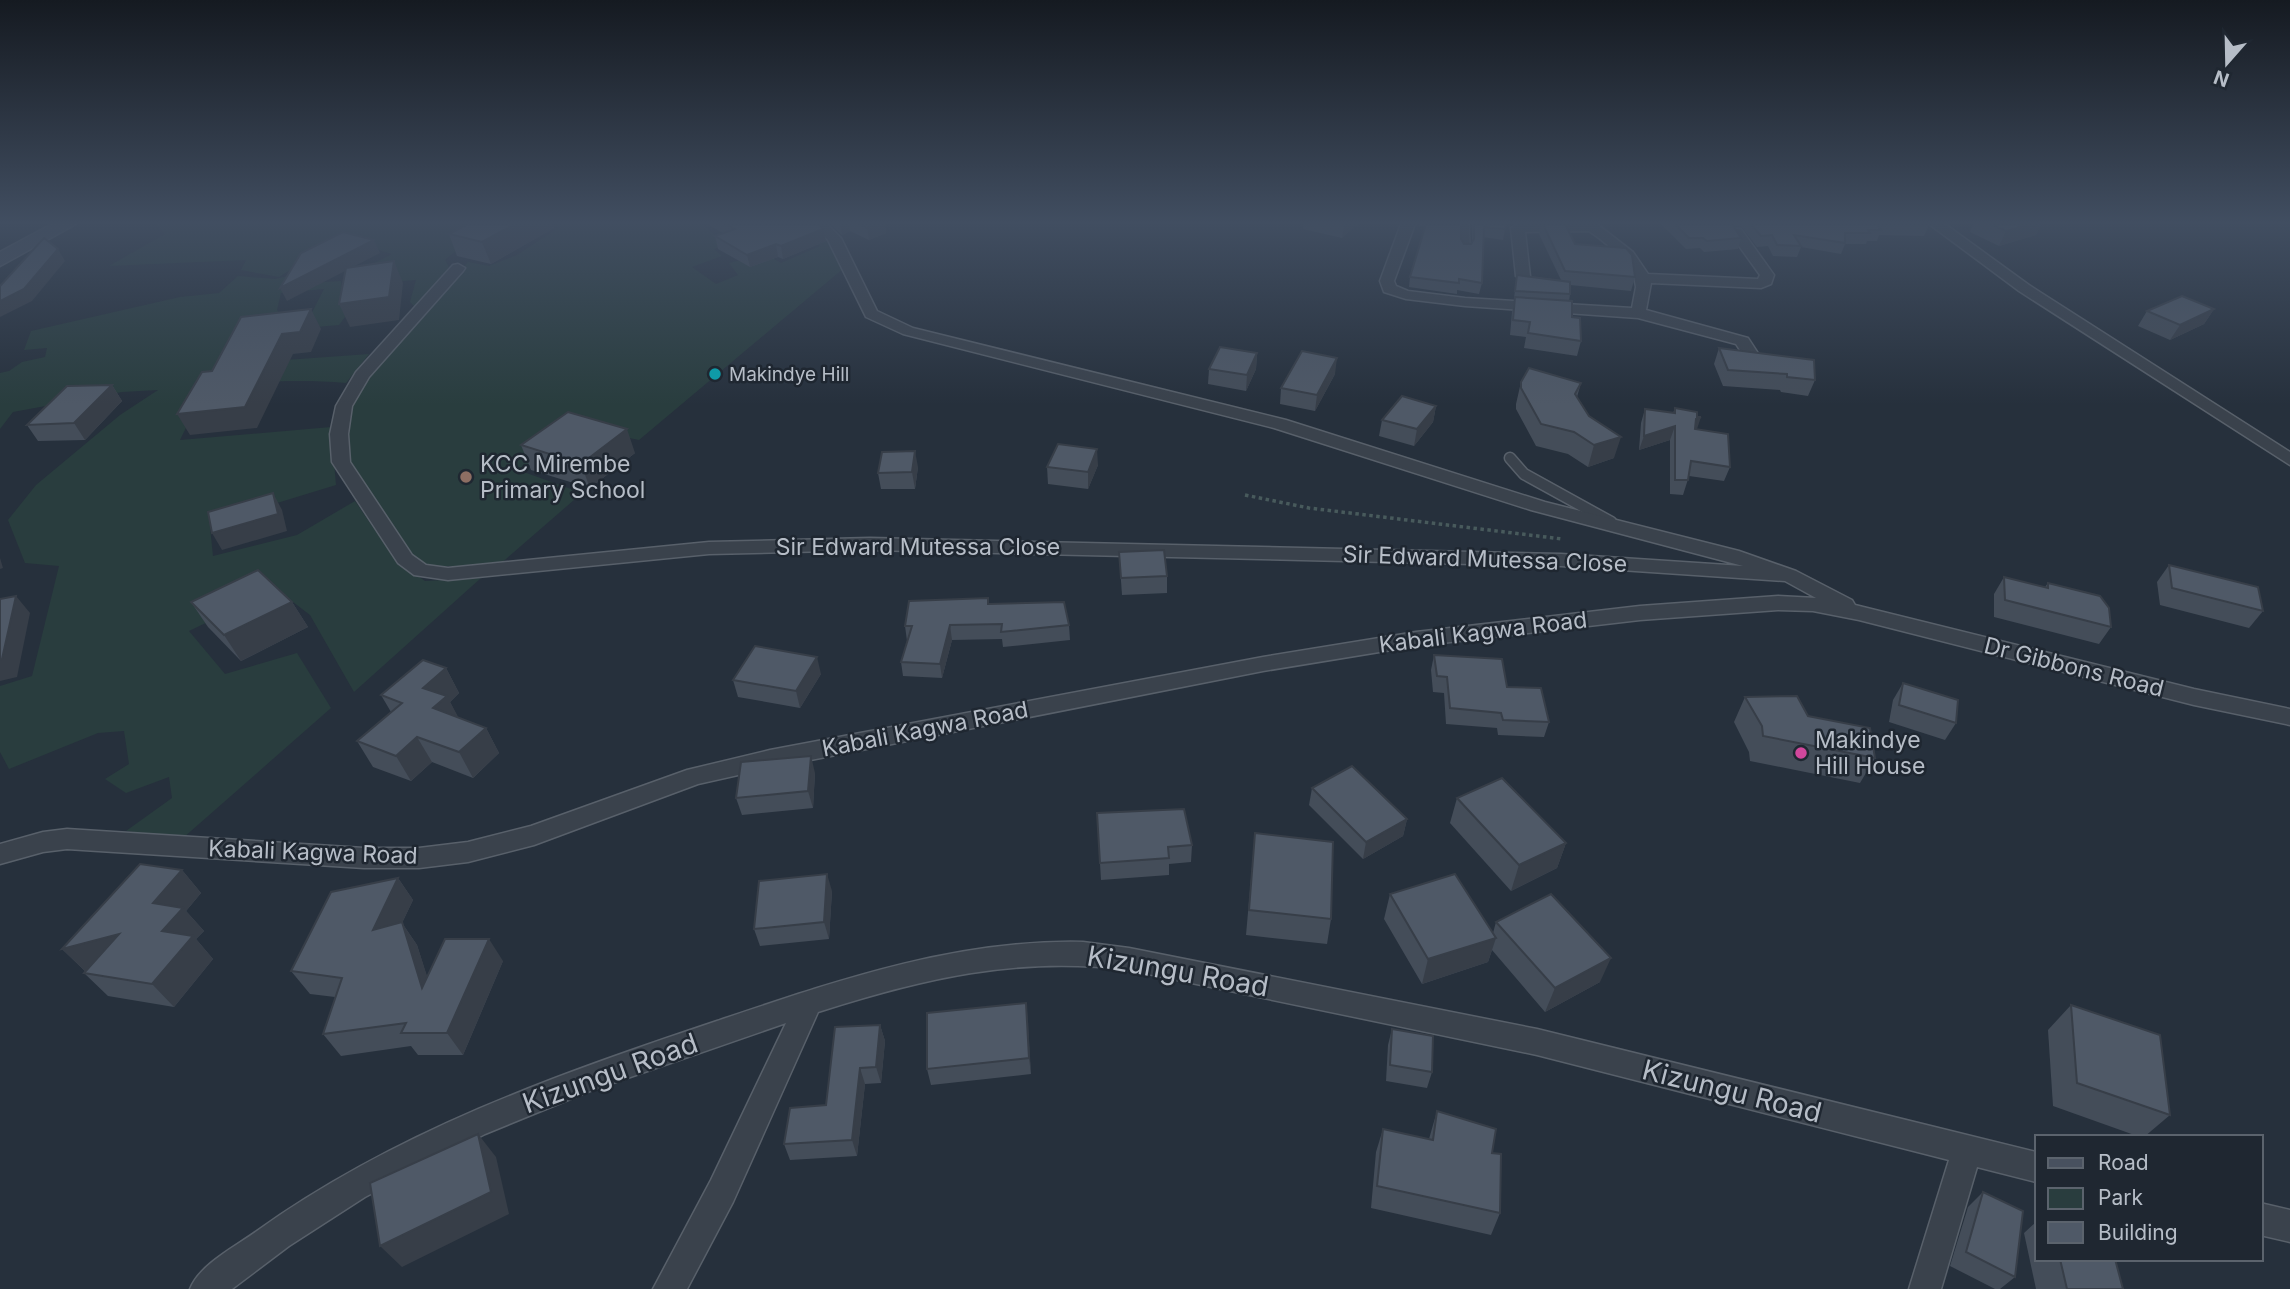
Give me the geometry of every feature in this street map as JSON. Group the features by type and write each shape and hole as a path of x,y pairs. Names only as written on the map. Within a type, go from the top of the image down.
{"street":[{"name":"Sir Edward Mutessa Close","path":"444,284 362,375 344,406 339,434 341,462 405,559 421,571 448,574 709,548 870,544 1561,560 1789,575"},
{"path":"856,284 871,314 889,324 1025,362 1280,424 1538,506 1611,522 1732,555 1789,575 1859,613"},
{"path":"1388,284 1389,289 1406,295 1465,302 1639,313 1742,341 1755,361"},
{"path":"1639,313 1642,284"},
{"path":"2019,284 2290,460"},
{"name":"Kabali Kagwa Road","path":"0,854 43,842 67,839 365,859 419,858 468,852 534,835 649,792 707,774 1263,664 1416,639 1640,613 1778,603 1813,604 1859,613"},
{"name":"Dr Gibbons Road","path":"1859,613 2194,697 2290,718"},
{"name":"Kizungu Road","path":"206,1289 232,1268 346,1191 515,1106 810,1002 925,971 1009,956 1077,953 1129,959 1537,1041 2035,1167"},
{"path":"669,1289 722,1191 810,1002"},
{"path":"1925,1289 1967,1151"},
{"path":"2262,1219 2290,1226"}],"lane":[{"path":"1510,458 1524,474 1611,522"}],"path":[{"path":"1245,495 1309,508 1564,539"}],"green space":[{"path":"229,284 341,284 345,317 339,325 304,328 324,289 281,293 277,310 286,321 231,364 369,354 346,383 276,382 205,389 180,440 331,427 336,485 210,527 213,556 297,535 355,501 396,561 425,581 481,578 354,692 310,615 276,589 189,631 225,674 297,653 331,708 183,838 126,831 172,798 169,777 126,793 105,779 129,764 124,731 98,733 9,769 0,752 0,686 32,676 59,566 25,563 8,520 36,485 120,415 158,390 122,392 13,412 0,429 0,373 9,371 22,362 45,357 47,348 24,350 31,331 180,297 219,293"},
{"path":"415,284 434,284 415,307 410,302"},
{"path":"449,284 825,284 639,440 581,428 521,471 582,493 498,566 429,566 413,557 357,475 347,455 349,405 361,384"}],"building":[{"path":"2,284 28,284 0,301"},
{"path":"343,284 391,284 389,297 339,304"},
{"path":"1516,284 1570,284 1570,294 1515,291"},
{"path":"2182,296 2214,309 2180,325 2147,311"},
{"path":"1515,297 1572,301 1572,317 1580,318 1581,341 1528,333 1530,322 1513,320"},
{"path":"311,309 300,332 282,334 245,407 177,414 202,372 212,371 241,317"},
{"path":"1220,347 1257,353 1247,375 1209,369"},
{"path":"1719,348 1814,360 1815,380 1787,377 1787,374 1728,370"},
{"path":"1302,351 1337,358 1317,395 1281,388"},
{"path":"1529,368 1581,383 1575,394 1589,416 1621,437 1594,445 1574,432 1541,424 1521,388 1521,382"},
{"path":"112,385 74,423 27,425 67,386"},
{"path":"1402,396 1436,406 1417,429 1382,420"},
{"path":"1675,408 1697,412 1697,417 1701,417 1696,419 1695,429 1728,434 1730,467 1691,461 1688,480 1675,480 1675,426 1644,436 1645,409 1675,413"},
{"path":"568,412 627,429 581,464 521,445"},
{"path":"1058,444 1097,449 1088,472 1047,467"},
{"path":"915,451 912,472 878,473 882,452"},
{"path":"273,493 278,514 212,533 208,512"},
{"path":"1164,550 1167,576 1121,578 1119,552"},
{"path":"2169,565 2258,587 2263,611 2172,588"},
{"path":"258,570 292,602 224,635 191,602"},
{"path":"2004,577 2048,588 2048,583 2100,596 2109,608 2111,627 2005,600"},
{"path":"16,596 2,659 0,660 0,599"},
{"path":"988,598 988,604 1064,602 1069,625 1001,632 1002,624 950,625 940,664 901,662 912,626 905,626 909,601"},
{"path":"755,646 817,657 796,691 733,680"},
{"path":"1434,655 1502,659 1507,687 1541,688 1549,722 1503,720 1501,713 1450,708 1447,677 1437,676"},
{"path":"423,660 446,668 423,688 447,696 433,708 486,728 459,752 417,737 396,756 357,741 402,703 381,695"},
{"path":"1903,683 1958,700 1956,723 1899,705"},
{"path":"1797,696 1808,716 1870,728 1875,758 1763,736 1762,726 1745,697"},
{"path":"811,756 808,791 736,798 741,762"},
{"path":"1352,766 1407,819 1366,842 1312,788"},
{"path":"1502,778 1566,843 1519,865 1457,798"},
{"path":"1184,809 1192,845 1168,847 1169,858 1100,863 1097,813"},
{"path":"1255,833 1333,842 1331,919 1249,910"},
{"path":"140,864 182,870 153,903 183,908 162,931 193,936 152,984 84,973 119,934 62,949"},
{"path":"827,874 824,922 754,929 759,881"},
{"path":"1455,874 1496,938 1428,959 1390,894"},
{"path":"398,878 373,930 402,922 422,988 445,939 489,939 447,1033 401,1033 406,1023 323,1034 342,978 291,971 331,892"},
{"path":"1551,894 1611,958 1555,988 1496,922"},
{"path":"1026,1003 1029,1058 927,1069 927,1013"},
{"path":"2071,1005 2160,1035 2170,1115 2077,1083"},
{"path":"880,1025 876,1067 860,1068 852,1140 784,1144 790,1108 826,1105 835,1027"},
{"path":"1392,1029 1433,1036 1432,1072 1390,1065"},
{"path":"1437,1111 1496,1129 1492,1153 1501,1154 1500,1213 1377,1186 1383,1129 1433,1140"},
{"path":"478,1134 491,1192 380,1246 370,1183"},
{"path":"1983,1192 2023,1211 2015,1277 1966,1252"},
{"path":"2060,1261 2116,1261 2123,1289 2067,1289"}],"place":[{"name":"Makindye Hill","path":"715,374"},
{"name":"KCC Mirembe Primary School","path":"466,477"},
{"name":"Makindye Hill House","path":"1801,753"}]}
